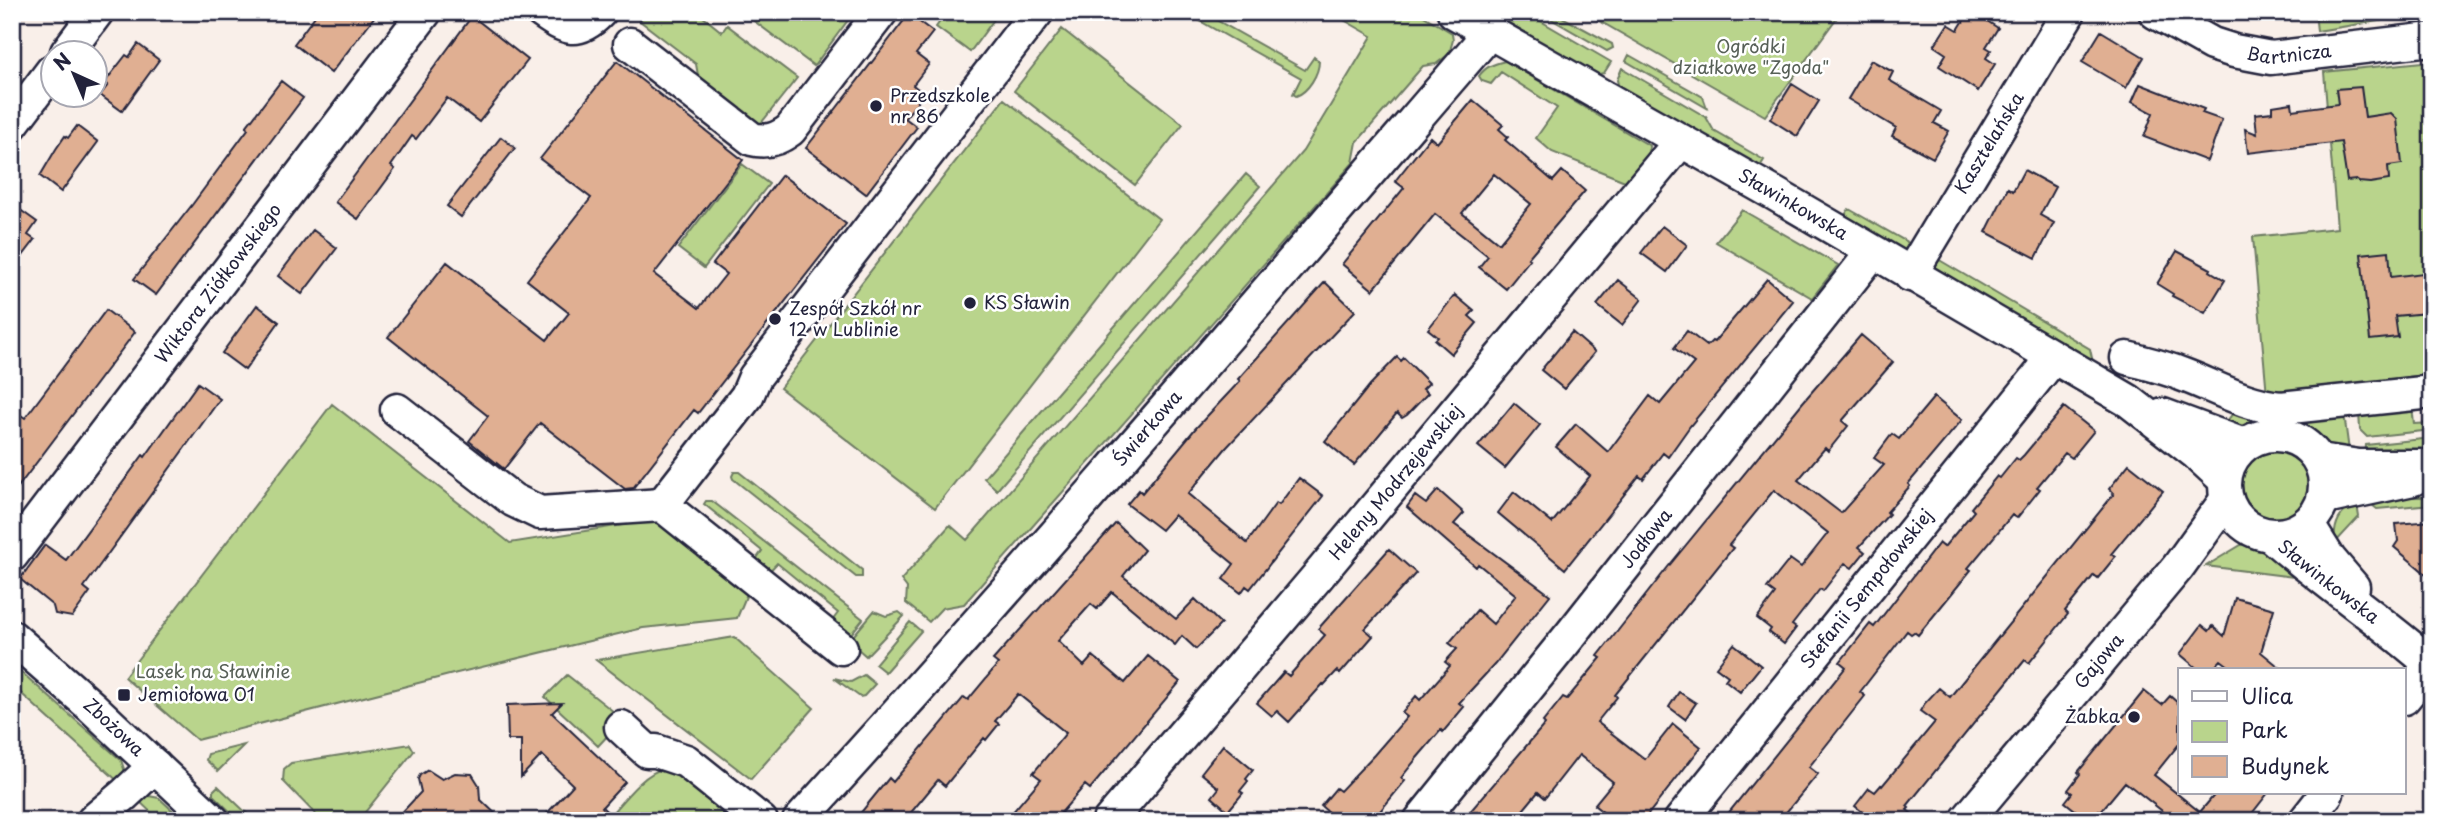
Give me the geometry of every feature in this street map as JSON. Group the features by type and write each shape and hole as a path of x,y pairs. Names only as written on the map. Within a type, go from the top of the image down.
{"street":[{"path":"78,38 97,12"},
{"name":"Wiktora Ziółkowskiego","path":"12,555 425,12"},
{"path":"542,12 570,28 590,22 600,12"},
{"path":"629,44 752,139 762,142 781,137 790,130 881,12"},
{"path":"662,505 747,396 755,377 1037,12"},
{"name":"Sławinkowska","path":"1454,12 2129,401 2211,434 2244,444"},
{"name":"Kasztelańska","path":"1910,275 2069,12"},
{"name":"Bartnicza","path":"2155,12 2212,44 2272,58 2432,39"},
{"name":"Świerkowa","path":"799,821 902,708 1148,427 1479,45 1487,31"},
{"path":"12,124 38,90"},
{"name":"Heleny Modrzejewskiej","path":"1109,821 1318,576 1681,141"},
{"name":"Jodłowa","path":"1420,821 1872,253"},
{"name":"Stefanii Sempołowskiej","path":"1680,821 2053,358"},
{"path":"2127,358 2179,373 2265,407 2281,408 2432,392"},
{"name":"Sławinkowska","path":"2129,401 2197,454 2225,490"},
{"path":"397,410 513,500 540,513 662,505 841,648"},
{"path":"2283,436 2304,444 2319,460 2325,479 2325,498 2320,513 2308,525 2289,533 2260,531 2236,516 2225,490 2231,461 2244,444 2261,437 2283,436"},
{"path":"2319,460 2359,466 2432,466"},
{"path":"2325,498 2432,475"},
{"name":"Gajowa","path":"1966,821 2178,567 2225,490"},
{"name":"Sławinkowska","path":"2308,525 2330,560 2389,627 2431,665"},
{"name":"Sławinkowska","path":"2260,531 2389,627"},
{"name":"Gajowa","path":"2178,567 2212,546 2260,531"},
{"name":"Zbożowa","path":"12,637 213,821"},
{"path":"2406,696 2431,665"},
{"path":"621,727 647,751 656,751 686,761 761,821"},
{"path":"93,821 155,766"},
{"path":"2305,821 2326,794"}],"green space":[{"path":"646,12 697,12 722,32 727,25 797,78 758,127 699,81 696,64 640,21"},
{"path":"742,12 854,12 814,66"},
{"path":"947,12 998,14 970,52 936,27"},
{"path":"1184,12 1202,12 1305,70 1314,57 1319,61 1315,77 1305,91 1296,96 1293,94 1301,78"},
{"path":"1330,12 1417,12 1452,33 1449,54 1436,64 1423,66 1357,142 1353,163 964,604 942,608 929,622 906,603 907,588 901,580 950,525 967,540 1303,151 1372,36"},
{"path":"1480,12 1525,12 1611,62 1604,73 1593,75"},
{"path":"1539,12 1553,12 1612,44 1613,48 1607,51"},
{"name":"Ogródki działkowe \"Zgoda\"","path":"1584,12 1841,12 1765,116"},
{"path":"2315,12 2414,12 2415,15 2317,31"},
{"path":"1062,29 1183,124 1135,185 1014,91"},
{"path":"1629,55 1703,97 1707,108 1626,61"},
{"path":"1505,61 1650,146 1642,166 1625,181 1552,152 1536,138 1557,108 1501,72 1491,84 1482,81 1479,76 1487,68"},
{"path":"2432,61 2432,374 2267,395 2253,237 2337,228 2324,72"},
{"path":"1622,68 1706,117 1714,131 1764,160 1758,170 1619,89 1617,80"},
{"name":"KS Sławin","path":"1004,99 1159,219 935,508 780,388"},
{"path":"742,164 769,184 704,268 678,248"},
{"path":"1246,174 1260,186 997,490 984,478"},
{"path":"1849,209 1912,245 1903,252 1847,219 1845,215"},
{"path":"1742,210 1838,265 1812,298 1716,242"},
{"path":"1931,255 2090,349 2094,367 1933,274"},
{"name":"Lasek na Sławinie","path":"332,404 510,543 660,519 749,589 737,618 643,628 197,740 124,677"},
{"path":"2412,406 2414,424 2432,423 2432,430 2367,437 2360,430 2359,412"},
{"path":"2236,409 2344,414 2350,458 2327,450 2317,439 2295,427 2270,425 2243,431 2222,428"},
{"path":"2432,438 2432,449 2365,456 2366,445"},
{"path":"2276,450 2296,456 2306,466 2312,486 2306,506 2296,516 2276,522 2256,516 2246,506 2240,486 2246,466 2256,456"},
{"path":"734,472 739,472 862,570 862,577 856,577 733,479"},
{"path":"2432,497 2432,504 2377,509 2371,500"},
{"path":"706,501 712,501 863,619 847,639 829,625 838,613 777,563 765,576 752,565 762,551 704,504"},
{"path":"2357,504 2359,517 2335,543 2335,530 2339,519 2346,510"},
{"path":"2241,545 2267,547 2302,578 2206,566"},
{"path":"874,611 886,616 899,612 904,616 866,656 849,641"},
{"path":"910,622 921,631 885,672 875,664"},
{"path":"734,637 814,708 751,779 596,660"},
{"path":"12,664 121,760 125,772 121,784 12,685"},
{"path":"567,675 623,719 598,746 545,697"},
{"path":"864,675 875,684 860,697 834,678 851,682"},
{"path":"410,744 414,751 358,821 322,821 283,781 284,769 291,763"},
{"path":"244,745 218,771 206,760 208,754"},
{"path":"664,769 684,775 730,809 722,818 725,821 605,821 640,782"},
{"path":"218,786 255,821 240,821 213,795"},
{"path":"149,796 159,798 184,821 160,821 138,800"}],"building":[{"path":"318,12 378,12 331,73 294,44"},
{"path":"1969,12 1998,28 1986,47 1991,50 1986,58 1995,64 1978,91 1939,66 1946,54 1934,46 1948,24 1958,30"},
{"name":"Przedszkole nr 86","path":"909,14 933,32 916,54 929,64 913,85 924,94 905,118 917,127 866,194 806,148"},
{"path":"472,16 528,60 479,122 447,98 416,139 412,136 391,166 395,169 358,219 335,202"},
{"path":"2101,31 2144,57 2126,88 2082,62"},
{"path":"138,44 159,60 122,111 108,101 108,78 126,55 129,57"},
{"path":"1871,60 1893,72 1889,80 1941,111 1934,123 1949,131 1933,158 1892,136 1896,128 1848,99"},
{"path":"617,61 743,160 654,274 699,308 726,274 713,264 782,175 846,224 698,413 694,410 633,488 625,489 540,423 504,469 469,441 488,416 388,337 447,262 547,340 569,313 527,280 591,198 540,159"},
{"path":"281,81 303,98 156,295 134,279 192,205"},
{"path":"1792,84 1819,101 1797,136 1770,119"},
{"path":"2140,84 2204,109 2202,113 2222,120 2207,161 2144,137 2153,113 2132,102"},
{"path":"2361,87 2365,117 2391,113 2397,119 2402,164 2388,166 2389,180 2370,183 2347,181 2341,142 2248,153 2245,129 2257,134 2255,114 2272,112 2272,106 2292,103 2293,110 2338,104 2336,89"},
{"path":"1473,100 1503,125 1499,129 1508,137 1505,140 1553,181 1562,171 1585,191 1528,258 1530,259 1506,289 1479,267 1488,256 1435,214 1373,290 1342,264 1404,188 1395,181 1430,137 1437,143","holes":["1494,174 1531,204 1499,243 1462,213"]},
{"path":"77,126 98,142 61,192 40,176 65,136 68,138"},
{"path":"501,137 515,148 461,217 447,206"},
{"path":"2024,170 2055,187 2040,215 2054,223 2036,258 1986,232 2008,188 2013,191"},
{"path":"12,204 37,222 28,235 35,240 12,270"},
{"path":"1662,226 1687,245 1667,272 1641,253"},
{"path":"313,230 337,248 302,294 278,276"},
{"path":"2177,251 2211,269 2210,271 2225,280 2205,313 2172,296 2173,294 2157,284"},
{"path":"2389,251 2391,277 2423,273 2427,313 2395,316 2398,337 2370,340 2361,254"},
{"path":"1767,279 1793,301 1690,426 1668,457 1663,453 1643,479 1639,476 1565,569 1498,513 1514,492 1552,523 1590,476 1556,447 1576,424 1608,452 1650,396 1660,404 1694,363 1674,348 1687,331 1707,346 1714,342"},
{"path":"1618,280 1642,299 1622,325 1597,305"},
{"path":"1325,282 1355,311 1226,448 1188,494 1247,543 1276,503 1279,505 1299,478 1323,496 1250,589 1246,586 1241,593 1223,579 1234,564 1174,515 1161,530 1127,504 1139,490 1142,493 1195,429 1240,381 1238,379"},
{"path":"1455,295 1474,311 1469,316 1477,323 1451,354 1435,340 1438,337 1428,329"},
{"path":"257,305 279,322 245,370 222,353"},
{"path":"106,310 135,332 12,495 12,409 25,418"},
{"path":"1572,332 1595,352 1564,389 1541,370"},
{"path":"1861,335 1893,362 1842,421 1848,426 1828,451 1825,448 1798,480 1841,513 1884,465 1874,458 1892,434 1899,439 1934,397 1962,420 1908,484 1910,486 1887,512 1889,514 1859,547 1865,552 1852,568 1845,563 1823,591 1820,589 1792,625 1796,628 1784,644 1769,632 1771,629 1757,618 1775,594 1767,588 1790,559 1801,567 1828,533 1774,490 1729,545 1733,548 1615,695 1617,697 1597,722 1645,759 1673,724 1701,747 1643,821 1614,821 1594,805 1613,782 1579,755 1545,798 1538,792 1514,821 1462,821 1545,724 1543,722 1563,697 1567,699 1601,658 1598,656 1668,567"},
{"path":"1397,357 1401,361 1404,358 1429,383 1423,389 1428,393 1407,415 1402,418 1397,413 1354,465 1325,441 1370,385"},
{"path":"198,383 220,399 84,587 90,592 72,617 55,614 53,606 20,579 45,545 66,560"},
{"path":"1514,403 1540,425 1505,468 1478,446"},
{"path":"2064,407 2094,431 2072,458 2065,453 2037,487 2040,489 2017,518 2012,515 1918,635 1907,631 1860,692 1865,696 1809,767 1818,774 1779,821 1722,821 1846,667 1840,662 1870,624 1874,627 1939,543 1944,547 1974,511 1971,508 1997,476 2000,478 2016,458 2019,460 2024,455"},
{"path":"2129,464 2163,491 2111,554 2115,557 2098,578 2094,575 2065,611 2068,614 2029,663 2025,660 1907,806 1907,810 1921,821 1873,821 1855,806 1869,788 1875,792 1882,786 1935,722 1920,711 1925,703 1939,688 1950,697 2114,494 2109,489"},
{"path":"1438,490 1464,513 1454,524 1550,595 1495,664 1459,703 1464,707 1417,758 1401,778 1405,781 1372,821 1338,821 1321,806 1336,788 1340,791 1407,717 1402,713 1416,696 1420,700 1450,666 1445,662 1457,649 1449,643 1477,610 1493,624 1516,595 1478,564 1476,567 1407,507 1415,496 1426,504"},
{"path":"2432,521 2432,579 2394,547 2398,541 2396,524"},
{"path":"1116,523 1144,550 1123,576 1176,619 1195,599 1221,624 1196,649 1182,636 1175,645 1112,592 1097,609 1091,604 1058,641 1084,666 1093,656 1125,683 1148,656 1180,682 1090,789 1085,785 1054,821 1005,821 1041,779 1033,773 1066,733 1018,694 995,721 999,724 986,740 984,738 945,786 938,780 904,821 854,821 889,778 893,782 964,697 968,700 998,664 993,660"},
{"path":"1389,549 1416,573 1365,629 1373,636 1340,674 1337,671 1323,684 1289,722 1277,711 1272,716 1257,703 1284,672 1289,676 1325,635 1318,629"},
{"path":"2235,598 2274,609 2261,652 2281,668 2231,668 2221,660 2214,668 2197,668 2180,654 2202,625 2209,631 2213,626 2224,636"},
{"path":"1734,644 1761,666 1740,692 1725,680 1728,676 1716,667"},
{"path":"2144,691 2162,705 2170,696 2178,703 2178,745 2154,775 2200,812 2215,794 2267,794 2246,821 2175,821 2125,782 2089,821 2065,802 2072,793 2068,790 2080,774 2078,772"},
{"path":"1679,692 1696,703 1685,719 1669,707"},
{"path":"562,703 552,713 625,782 602,807 617,821 540,821 573,785 542,755 521,777 521,740 508,740 507,705"},
{"path":"1223,745 1253,770 1240,791 1243,793 1228,811 1212,797 1219,788 1201,773"},
{"path":"428,770 442,779 455,773 472,774 479,785 480,799 503,821 394,821 421,792 418,779"}],"place":[{"name":"Przedszkole nr 86","path":"876,106"},
{"name":"KS Sławin","path":"970,303"},
{"name":"Zespół Szkół nr 12 w Lublinie","path":"775,319"},
{"name":"Jemiołowa 01","path":"124,695"},
{"name":"Żabka","path":"2134,717"}]}
